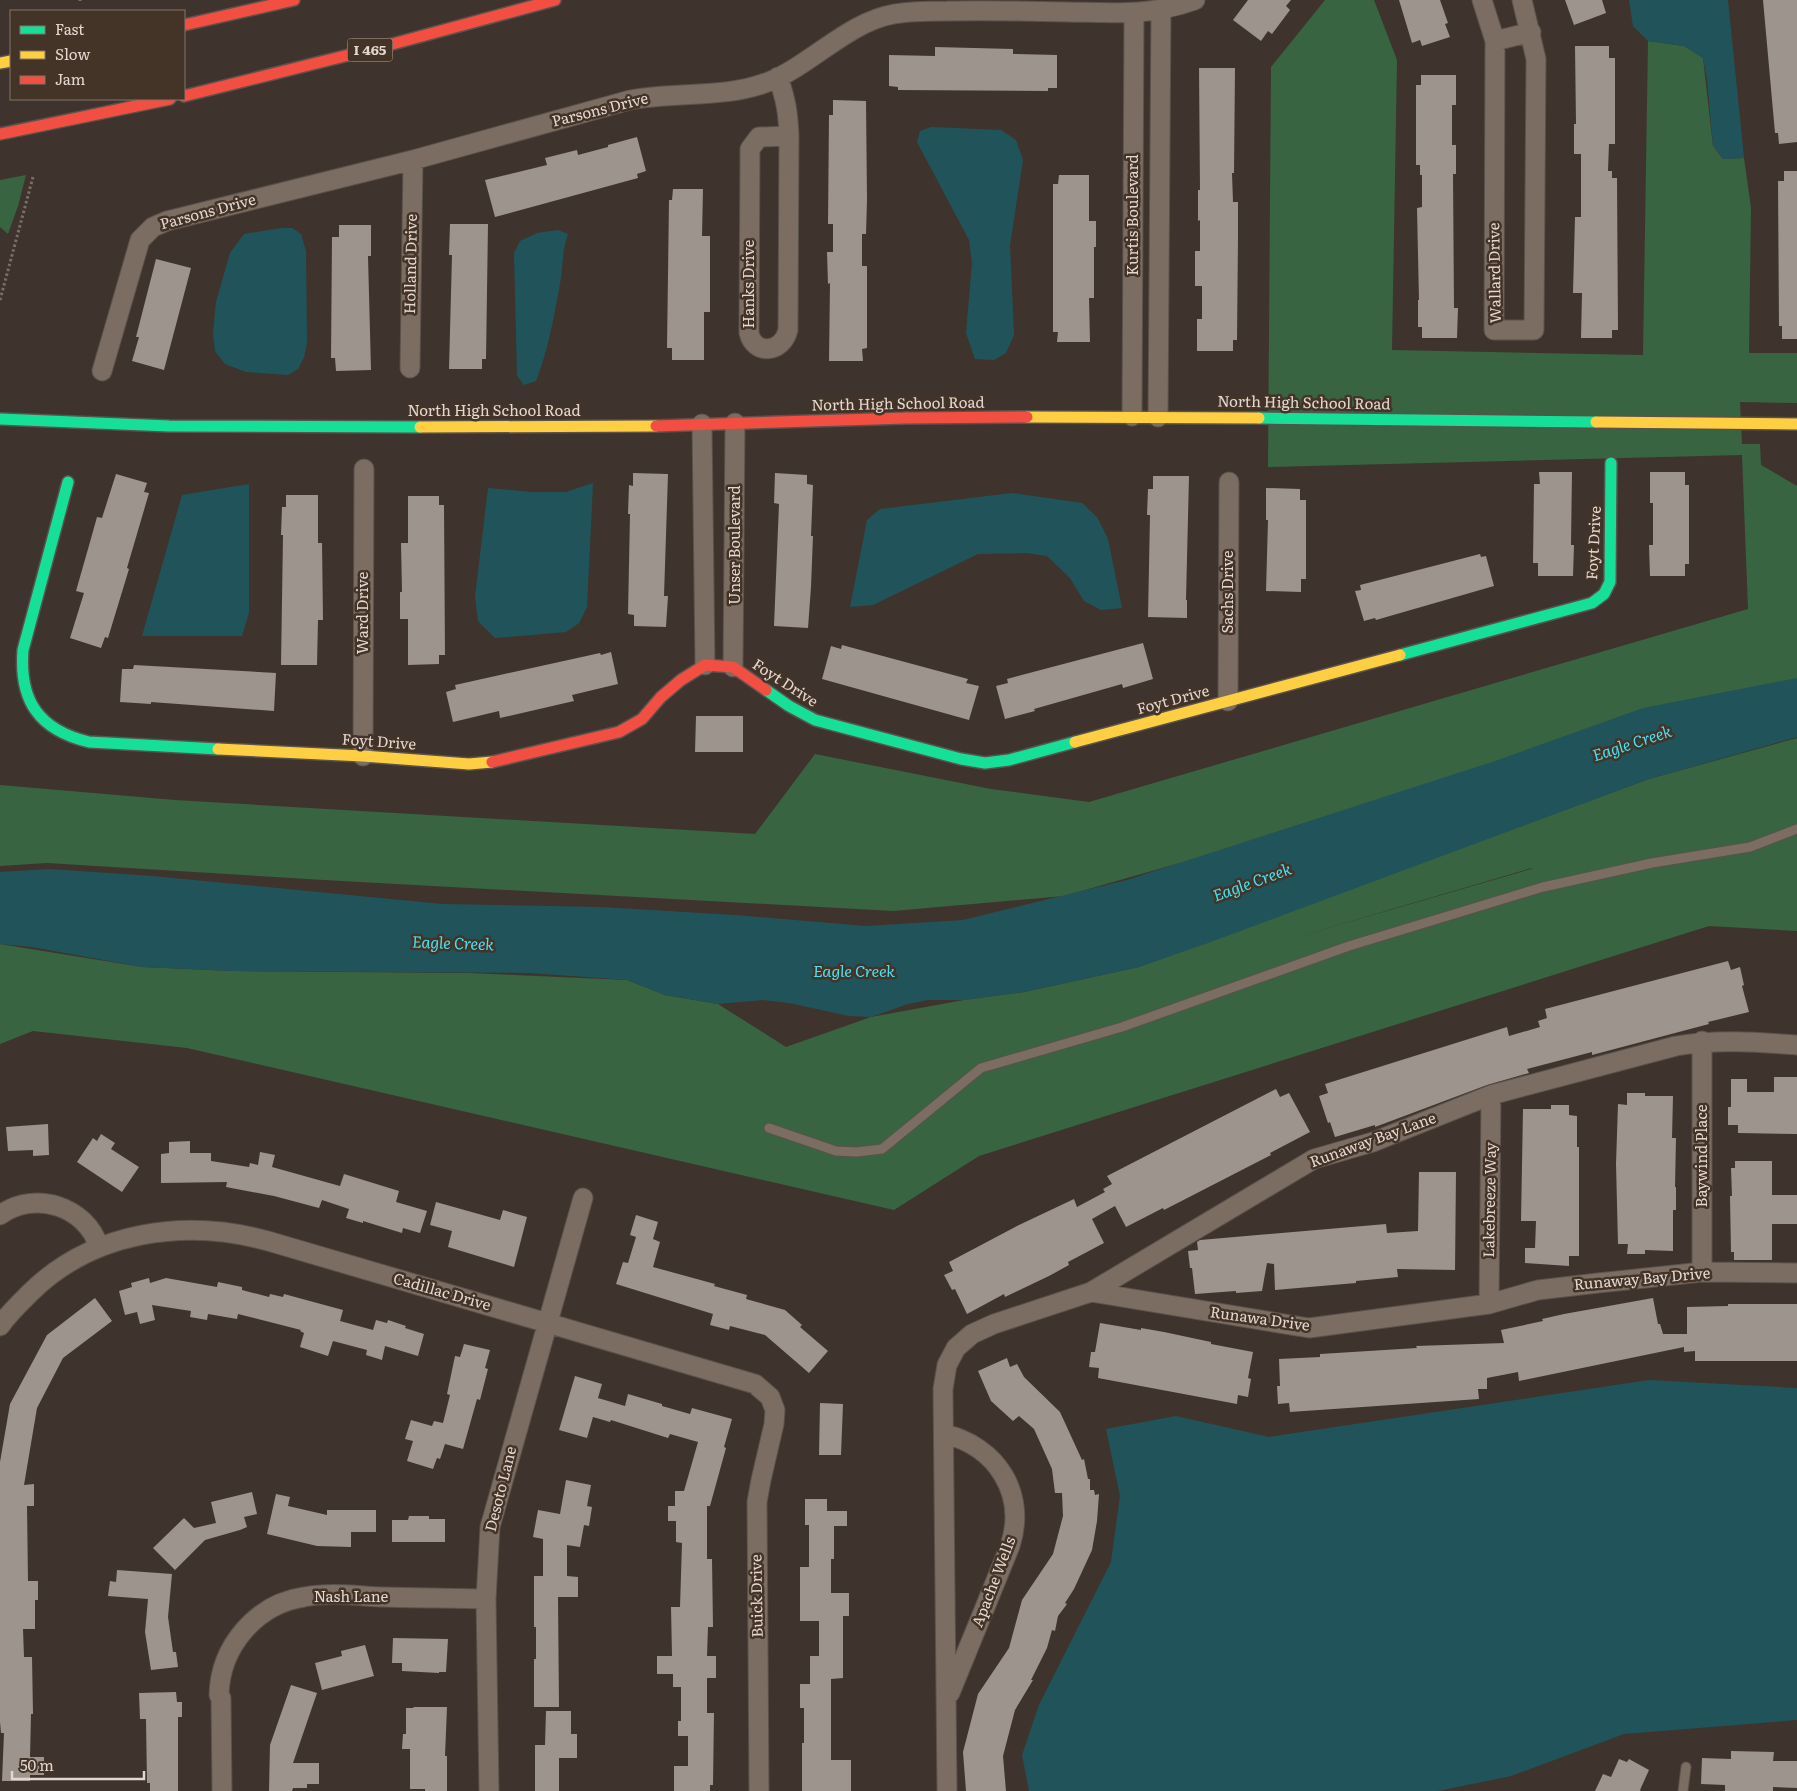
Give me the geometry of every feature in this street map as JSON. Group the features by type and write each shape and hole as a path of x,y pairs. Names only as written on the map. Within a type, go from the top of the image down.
{"main road":[{"path":"185,25 294,0"},
{"name":"I 465","path":"185,96 385,46 555,0"},
{"path":"0,134 165,100"},
{"name":"North High School Road","path":"0,419 169,426 618,427 906,418 1132,416 1797,424"},
{"name":"Foyt Drive","path":"68,482 21,659 21,676 33,708 45,721 66,735 89,742 482,763 495,762 619,732 642,719 681,680 705,665 733,667 789,706 815,720 961,760 997,763 1592,603 1604,594 1610,582 1611,463"}],"street":[{"name":"Parsons Drive","path":"102,371 138,243 142,236 153,227 167,220 413,160 630,100 654,96 736,91 756,86 778,77 863,25 894,14 971,10 1134,14 1161,10 1195,0"},
{"name":"Wallard Drive","path":"1482,0 1495,41 1494,330 1534,330 1536,59 1522,0"},
{"path":"1158,417 1161,10"},
{"name":"Kurtis Boulevard","path":"1132,416 1134,14"},
{"path":"1495,41 1531,32"},
{"name":"Hanks Drive","path":"778,77 787,102 789,136 788,330 786,337 778,346 763,348 752,341 749,333 750,148 759,137 789,136"},
{"path":"1134,139 1160,139"},
{"name":"Holland Drive","path":"410,368 413,160"},
{"path":"1133,275 1159,276"},
{"name":"Unser Boulevard","path":"733,667 735,423"},
{"name":"Unser Boulevard","path":"702,424 705,665"},
{"name":"Ward Drive","path":"363,756 364,469"},
{"name":"Sachs Drive","path":"1228,701 1229,482"},
{"name":"Runaway Bay Lane","path":"956,1348 972,1334 994,1324 1091,1292 1314,1159 1372,1142 1491,1095 1676,1046 1702,1041 1797,1045"},
{"name":"Baywind Place","path":"1702,1041 1702,1272"},
{"name":"Lakebreeze Way","path":"1489,1304 1491,1095"},
{"name":"Desoto Lane","path":"490,1791 486,1599 490,1527 546,1323 583,1198"},
{"path":"0,1215 11,1208 27,1204 43,1203 60,1207 75,1214 88,1225 99,1247"},
{"name":"Cadillac Drive","path":"0,1324 36,1287 69,1262 99,1247 139,1235 163,1231 195,1230 244,1235 755,1384 766,1392 772,1403"},
{"name":"Runaway Bay Drive","path":"1489,1304 1538,1290 1702,1272 1797,1273"},
{"name":"Runawa Drive","path":"1091,1292 1309,1328 1489,1304"},
{"name":"Apache Wells","path":"947,1791 944,1377 947,1365 956,1348"},
{"name":"Buick Drive","path":"759,1791 757,1502 762,1472 774,1424 775,1410 772,1403"},
{"name":"Apache Wells","path":"944,1434 968,1442 993,1461 1003,1474 1010,1489 1015,1513 1015,1529 1010,1546 947,1701"},
{"name":"Nash Lane","path":"222,1791 219,1690 223,1670 228,1654 237,1639 249,1624 264,1612 286,1601 316,1595 486,1599"}],"lane":[{"path":"770,1128 836,1151 857,1152 882,1148 981,1068 1122,1027 1349,946 1544,887 1652,863 1750,846 1797,829"},
{"path":"1683,1791 1686,1767"}],"path":[{"path":"0,300 33,177"}],"green space":[{"path":"1325,0 1374,0 1397,60 1392,350 1643,355 1648,41 1684,46 1703,58 1713,146 1723,159 1744,158 1751,208 1749,353 1797,353 1797,403 1740,402 1742,444 1760,444 1761,465 1797,486 1797,687 1064,896 893,911 47,863 0,866 0,785 175,800 755,834 815,754 991,789 1089,802 1748,609 1742,455 1268,467 1271,67"},
{"path":"26,175 8,234 0,227 0,180"},
{"path":"1797,738 1797,931 1709,926 979,1156 894,1210 187,1048 33,1031 0,1044 0,944 142,967 234,971 468,973 627,980 665,995 718,1004 786,1047 871,1017 964,1000 1024,992 1139,967 1649,779","holes":["1532,868 1531,869 1287,940"]}],"water":[{"path":"1629,0 1728,0 1744,158 1723,159 1713,146 1707,79 1703,58 1684,46 1648,41 1633,26"},
{"path":"931,127 1001,130 1016,140 1023,160 1010,245 1014,335 1006,353 994,360 975,359 966,333 972,263 969,240 917,142 920,131"},
{"path":"292,228 301,234 306,251 307,343 304,357 298,369 288,375 246,372 225,364 215,351 213,334 216,302 230,253 244,234"},
{"path":"558,230 568,234 553,321 536,381 524,385 517,376 514,253 520,241 537,233"},
{"path":"593,483 587,607 579,623 566,632 495,638 478,621 475,597 488,488 532,492 566,492"},
{"path":"249,484 249,613 242,636 142,636 182,495"},
{"path":"1012,493 1082,503 1097,517 1108,539 1122,608 1101,610 1084,601 1070,578 1047,556 1026,553 978,554 873,605 850,607 867,520 880,509"},
{"name":"Eagle Creek","path":"1797,678 1797,737 1649,779 1139,967 1024,992 964,1000 928,1000 908,1004 871,1017 849,1016 789,1003 763,1000 718,1004 665,995 627,980 530,973 234,971 142,967 32,947 0,944 0,872 49,869 152,876 442,904 600,907 735,915 866,926 963,920 1127,880 1495,761 1643,708"},
{"path":"1649,1380 1797,1388 1797,1720 1624,1734 1511,1776 1438,1791 1029,1791 1022,1755 1039,1705 1111,1562 1120,1496 1106,1429 1176,1416 1269,1437"}],"building":[{"path":"1248,0 1291,0 1286,6 1290,10 1272,34 1268,31 1261,41 1233,20"},
{"path":"1399,0 1440,0 1448,23 1445,24 1450,37 1422,46 1420,40 1412,43"},
{"path":"1565,0 1602,0 1606,13 1574,25"},
{"path":"1763,0 1797,0 1797,142 1779,144 1778,133 1775,133"},
{"path":"1575,46 1609,46 1609,58 1615,58 1615,144 1609,144 1608,171 1612,171 1612,178 1617,178 1618,330 1612,330 1612,338 1581,338 1582,293 1573,293 1575,217 1581,217 1581,154 1574,154 1574,124 1576,124"},
{"path":"935,47 1013,49 1013,54 1057,55 1057,88 1048,88 1048,91 898,90 898,87 889,86 889,55 935,56"},
{"path":"1199,68 1235,68 1234,173 1232,173 1233,202 1238,202 1238,238 1237,340 1233,340 1233,351 1197,351 1197,319 1202,319 1202,286 1195,286 1195,251 1200,251 1200,220 1198,221 1198,190 1200,190"},
{"path":"1421,75 1456,75 1456,105 1452,105 1452,145 1456,145 1456,174 1453,174 1454,308 1458,308 1457,338 1422,338 1422,327 1418,327 1417,208 1422,207 1422,175 1420,175 1420,165 1416,165 1416,85 1421,85"},
{"path":"833,100 866,101 867,200 866,234 862,234 862,266 867,266 867,348 862,349 863,361 829,361 830,283 828,284 827,252 833,252 833,224 828,224 829,115 833,115"},
{"path":"637,137 646,171 637,174 638,178 495,217 485,180 547,165 545,158 577,150 578,155"},
{"path":"1784,171 1797,171 1797,339 1782,339 1782,326 1779,326 1778,181 1784,181"},
{"path":"1059,175 1089,175 1089,221 1096,221 1094,298 1089,298 1090,342 1057,342 1058,332 1053,332 1053,184 1058,184"},
{"path":"673,189 703,189 702,236 710,236 710,312 704,312 704,360 672,360 672,348 667,348 669,200 672,200"},
{"path":"450,224 488,224 486,359 482,359 482,369 449,369 452,255 449,255"},
{"path":"339,225 371,225 371,256 368,256 371,370 336,371 335,358 331,358 332,237 339,237"},
{"path":"156,259 191,268 164,370 132,361 139,337 136,337"},
{"path":"1539,472 1572,472 1571,545 1574,545 1573,576 1538,576 1538,563 1533,563 1534,484 1540,484"},
{"path":"1650,472 1685,472 1685,485 1689,485 1689,564 1685,564 1685,576 1650,576 1649,545 1653,545 1653,503 1650,503"},
{"path":"633,473 668,474 664,596 668,596 666,627 634,626 634,615 628,614 629,485 633,486"},
{"path":"775,473 807,475 807,484 813,485 811,536 813,536 808,628 774,626 779,504 774,503"},
{"path":"116,474 147,483 144,492 149,493 108,638 105,637 101,648 70,638 84,593 76,591 97,517 102,518"},
{"path":"1153,476 1189,476 1187,618 1148,617 1150,515 1147,515 1148,489 1153,489"},
{"path":"1266,488 1300,489 1300,500 1306,500 1306,579 1301,579 1301,592 1266,591 1268,520 1266,520"},
{"path":"286,495 318,495 318,543 322,543 323,620 318,620 317,665 281,665 283,535 281,535 282,507 286,507"},
{"path":"408,496 439,496 439,505 444,505 445,655 439,655 439,664 408,665 408,619 400,619 400,592 402,592 401,543 408,543"},
{"path":"1480,554 1481,557 1486,556 1494,586 1376,620 1375,618 1364,621 1355,591 1361,590 1360,585"},
{"path":"1143,643 1153,679 1123,688 1122,684 1005,719 996,686 1008,683 1007,679"},
{"path":"842,645 968,679 966,683 979,686 969,720 822,679 831,646 841,649"},
{"path":"611,652 618,684 572,695 574,701 500,718 499,711 453,722 446,692 456,689 455,685"},
{"path":"134,665 276,673 274,711 151,702 151,704 120,702 122,669 133,669"},
{"path":"696,716 743,716 743,752 695,752"},
{"path":"1728,961 1731,970 1740,967 1744,985 1742,986 1749,1012 1592,1055 1592,1052 1527,1069 1529,1073 1487,1085 1375,1127 1375,1125 1335,1137 1330,1122 1328,1123 1319,1096 1328,1093 1325,1084 1507,1027 1509,1036 1540,1027 1538,1021 1547,1018 1545,1009"},
{"path":"1774,1077 1797,1077 1797,1134 1738,1133 1738,1125 1728,1125 1728,1107 1731,1107 1731,1079 1747,1079 1747,1092 1774,1092"},
{"path":"1276,1089 1280,1097 1289,1093 1310,1132 1270,1153 1271,1155 1164,1210 1163,1208 1126,1227 1115,1206 1092,1219 1104,1243 1068,1262 1069,1265 1049,1276 1005,1297 1004,1294 967,1314 955,1289 952,1290 944,1275 953,1271 949,1262 1019,1225 1074,1199 1077,1207 1105,1192 1103,1189 1112,1184 1107,1176"},
{"path":"1627,1093 1645,1093 1645,1096 1673,1096 1672,1138 1676,1138 1676,1210 1673,1210 1673,1251 1645,1250 1645,1254 1627,1254 1628,1244 1618,1244 1616,1164 1618,1104 1627,1105"},
{"path":"1551,1105 1569,1105 1569,1115 1577,1116 1577,1147 1579,1147 1579,1256 1569,1256 1569,1266 1525,1263 1525,1248 1535,1248 1536,1221 1521,1221 1523,1109 1551,1109"},
{"path":"48,1124 49,1155 33,1156 33,1150 8,1151 6,1127"},
{"path":"101,1134 115,1143 111,1149 139,1167 122,1192 77,1162 93,1138 97,1141"},
{"path":"190,1141 190,1153 211,1153 211,1161 249,1167 250,1163 258,1165 260,1152 275,1155 272,1167 340,1186 344,1174 399,1191 396,1202 427,1211 420,1233 403,1228 402,1233 363,1221 363,1223 346,1218 349,1209 322,1200 319,1208 274,1196 226,1187 227,1182 161,1183 161,1154 169,1153 169,1142"},
{"path":"1735,1161 1772,1161 1772,1195 1797,1195 1797,1224 1772,1224 1772,1260 1734,1260 1734,1252 1731,1252 1731,1168 1735,1168"},
{"path":"1419,1172 1456,1172 1455,1270 1397,1269 1398,1277 1356,1281 1356,1283 1275,1290 1274,1264 1267,1263 1262,1291 1195,1294 1188,1251 1198,1250 1197,1242 1200,1240 1386,1224 1387,1233 1418,1231"},
{"path":"436,1202 500,1220 503,1210 527,1217 514,1267 448,1247 452,1231 430,1225"},
{"path":"636,1215 658,1222 653,1239 660,1242 653,1267 715,1284 714,1286 747,1295 746,1299 785,1310 802,1325 800,1327 828,1351 809,1373 765,1335 730,1326 729,1330 710,1325 713,1314 616,1284 623,1262 628,1263 636,1237 630,1235"},
{"path":"149,1278 150,1283 166,1278 217,1287 218,1282 242,1287 242,1290 269,1297 270,1294 283,1297 284,1294 343,1310 340,1321 373,1330 376,1320 387,1323 388,1320 424,1334 418,1356 385,1346 382,1360 366,1355 367,1350 333,1341 328,1356 300,1347 304,1333 301,1330 238,1314 237,1319 208,1314 207,1320 190,1317 191,1311 152,1305 155,1320 140,1324 137,1312 125,1315 119,1291 132,1287 131,1283"},
{"path":"95,1298 112,1321 63,1358 37,1408 24,1485 34,1484 34,1506 27,1506 28,1581 38,1581 38,1600 35,1600 35,1629 23,1629 24,1657 32,1657 33,1714 31,1714 30,1757 44,1757 44,1775 30,1775 30,1781 2,1781 4,1733 1,1733 0,1722 0,1462 10,1404 47,1335"},
{"path":"1653,1298 1658,1324 1660,1324 1663,1334 1687,1334 1687,1307 1728,1306 1728,1304 1797,1304 1797,1361 1695,1361 1695,1351 1684,1352 1684,1347 1519,1381 1518,1372 1487,1378 1487,1389 1478,1389 1479,1399 1290,1412 1289,1403 1278,1404 1277,1386 1280,1386 1279,1359 1320,1357 1320,1354 1417,1348 1416,1346 1504,1343 1501,1330 1543,1321 1542,1319 1564,1314"},
{"path":"1100,1323 1164,1332 1253,1352 1248,1378 1251,1379 1248,1397 1238,1395 1237,1404 1098,1378 1099,1368 1089,1367 1091,1352 1095,1352"},
{"path":"464,1344 490,1350 485,1368 488,1369 480,1400 477,1399 463,1449 445,1444 440,1459 437,1458 433,1469 407,1461 413,1441 405,1439 411,1420 432,1426 434,1421 443,1423 450,1395 447,1394 455,1356 460,1357"},
{"path":"1007,1358 1010,1367 1017,1364 1024,1377 1060,1412 1082,1460 1084,1459 1088,1479 1090,1479 1090,1490 1094,1490 1095,1495 1099,1494 1097,1521 1092,1550 1074,1589 1065,1603 1067,1604 1058,1616 1055,1631 1052,1630 1047,1648 1031,1680 1033,1680 1015,1710 1003,1756 1006,1791 966,1791 963,1752 978,1694 1009,1648 1022,1600 1053,1554 1063,1516 1062,1493 1055,1493 1052,1469 1034,1429 1019,1416 1013,1421 991,1401 978,1371"},
{"path":"575,1376 602,1384 598,1398 625,1406 628,1394 690,1414 692,1408 732,1419 710,1506 707,1506 707,1559 712,1559 713,1627 708,1627 707,1656 716,1656 716,1678 707,1678 707,1713 714,1713 713,1785 710,1785 710,1791 674,1791 674,1766 688,1766 688,1736 678,1736 678,1721 681,1721 681,1687 673,1687 673,1674 657,1674 657,1656 672,1656 671,1607 680,1607 682,1543 676,1542 676,1521 668,1521 668,1506 675,1506 675,1491 684,1491 698,1442 670,1434 668,1438 611,1420 610,1422 593,1417 587,1438 559,1430"},
{"path":"820,1403 843,1404 841,1455 819,1455"},
{"path":"566,1480 591,1485 587,1506 592,1507 589,1526 584,1525 580,1547 567,1545 567,1576 578,1577 578,1597 558,1597 559,1707 534,1707 536,1627 534,1627 534,1576 543,1576 543,1539 533,1537 538,1510 560,1514"},
{"path":"252,1492 257,1514 244,1517 247,1527 205,1540 175,1570 153,1548 184,1518 194,1528 216,1523 211,1502"},
{"path":"276,1494 290,1497 288,1506 327,1515 327,1510 376,1510 376,1532 351,1532 351,1547 317,1546 267,1534"},
{"path":"805,1499 827,1499 827,1511 847,1511 847,1526 834,1526 834,1559 831,1559 831,1593 849,1593 849,1616 843,1616 843,1678 831,1679 831,1760 851,1760 851,1791 802,1791 804,1708 800,1708 800,1684 810,1684 810,1656 819,1656 819,1621 800,1621 800,1567 809,1567 809,1525 805,1525"},
{"path":"409,1516 429,1516 429,1519 445,1519 445,1542 392,1542 392,1520 408,1520"},
{"path":"117,1570 172,1574 168,1617 173,1652 176,1652 178,1667 151,1670 145,1632 148,1599 108,1596 110,1581 116,1582"},
{"path":"393,1638 448,1639 446,1672 402,1671 402,1663 392,1663"},
{"path":"365,1645 374,1676 322,1690 315,1663 342,1656 341,1651"},
{"path":"291,1685 317,1693 293,1763 319,1763 319,1784 307,1784 307,1788 293,1788 292,1791 269,1791 270,1745"},
{"path":"176,1692 177,1702 182,1702 182,1717 178,1717 178,1791 150,1791 150,1783 147,1783 146,1719 140,1719 139,1693"},
{"path":"447,1707 445,1756 447,1756 447,1791 410,1789 410,1749 402,1749 403,1734 406,1734 406,1708"},
{"path":"546,1711 571,1711 571,1734 577,1734 577,1758 559,1758 559,1791 535,1791 535,1745 545,1745"},
{"path":"1731,1751 1774,1752 1773,1761 1797,1761 1797,1788 1773,1787 1773,1791 1725,1791 1725,1785 1701,1784 1702,1758 1731,1759"},
{"path":"1619,1759 1627,1762 1629,1759 1649,1770 1641,1791 1595,1791 1603,1774 1611,1777"}],"traffic: fast":[{"path":"1259,418 1596,422"},
{"path":"0,419 169,426 420,427"},
{"path":"1400,655 1592,603 1604,594 1610,582 1611,463"},
{"path":"68,482 23,650 25,684 29,698 36,711 57,730 89,742 218,749"},
{"path":"766,690 789,706 815,720 961,759 985,763 1009,760 1075,742"}],"traffic: slow":[{"path":"0,63 10,61"},
{"path":"1027,417 1259,418"},
{"path":"1596,422 1797,424"},
{"path":"420,427 656,426"},
{"path":"1075,742 1400,655"},
{"path":"218,749 363,756 469,764 492,762"}],"traffic: jam":[{"path":"185,25 294,0"},
{"path":"185,96 385,46 555,0"},
{"path":"0,134 165,100"},
{"path":"656,426 906,418 1027,417"},
{"path":"492,762 619,732 642,719 661,697 681,680 705,665 733,667 766,690"}]}
